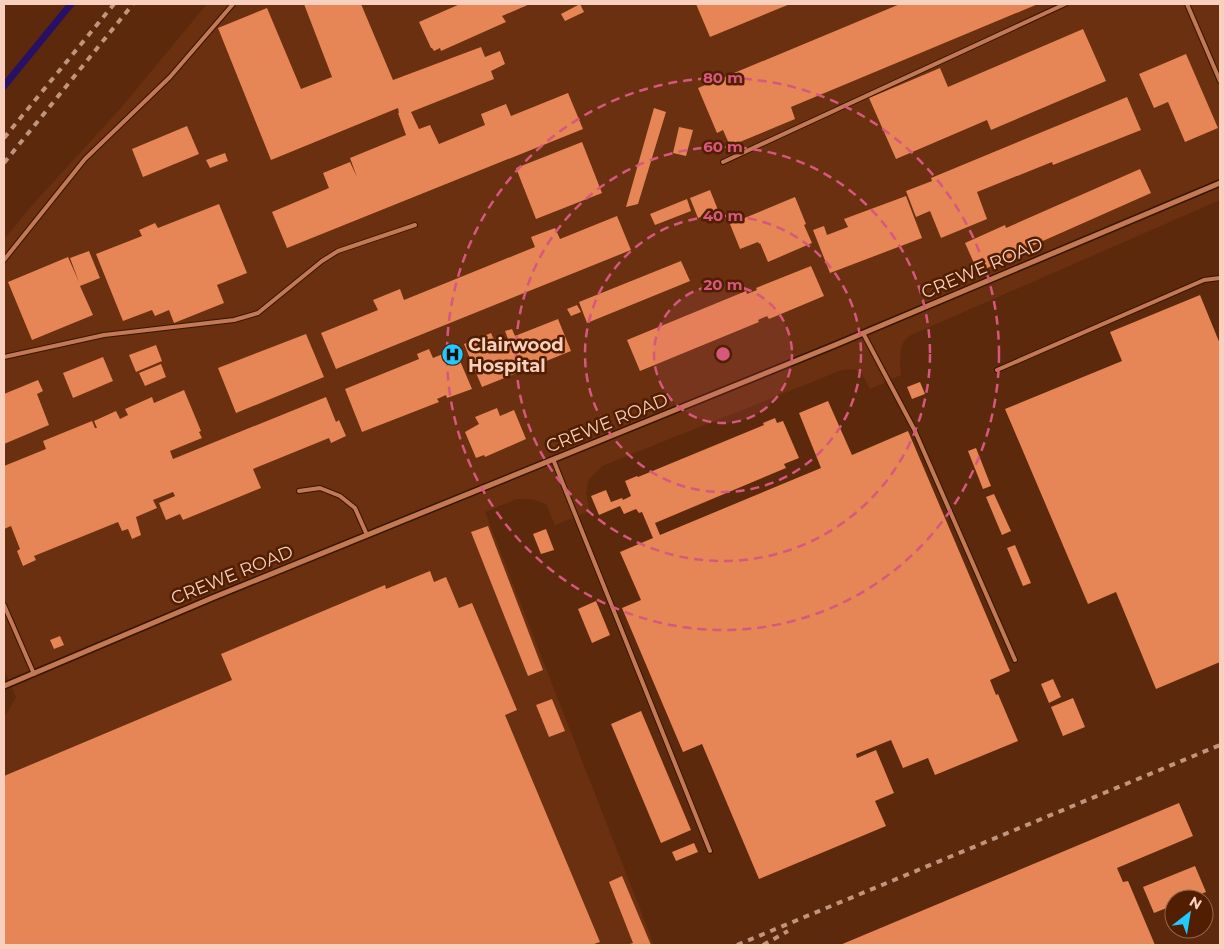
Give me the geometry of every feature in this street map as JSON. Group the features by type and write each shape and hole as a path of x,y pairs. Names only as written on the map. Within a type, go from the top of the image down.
{"street":[{"name":"CREWE ROAD","path":"4,686 212,598 863,334 1220,183"}],"lane":[{"path":"4,260 85,159 170,77 233,4"},
{"path":"724,162 1065,4"},
{"path":"1187,4 1220,81"},
{"path":"4,357 104,336 234,320 258,313 322,261 338,252 415,225"},
{"path":"997,370 1204,280 1220,278"},
{"path":"863,334 914,429 1015,660"},
{"path":"553,459 710,851"},
{"path":"299,491 320,488 340,496 355,508 367,535"},
{"path":"4,605 34,674"}],"shaded area":[{"name":"Clairwood Hospital","path":"207,4 1220,4 1220,200 909,336 904,341 901,349 901,375 870,389 862,374 854,369 842,370 602,466 588,481 586,493 590,511 555,525 546,504 532,499 517,499 485,512 654,945 4,945 4,715 16,697 4,670 4,239 120,109"}],"building":[{"path":"304,4 361,4 393,80 481,47 485,57 500,51 505,64 491,71 494,79 411,112 419,129 430,125 439,144 485,125 481,114 506,104 511,116 568,93 583,129 287,248 272,212 329,188 323,173 350,162 357,177 350,158 406,135 398,108 271,160 218,28 267,8 301,89 332,77"},
{"path":"460,4 530,4 502,16 506,22 441,51 440,48 434,51 419,22"},
{"path":"580,4 584,12 565,21 561,14"},
{"path":"696,4 790,4 710,37"},
{"path":"900,4 1038,4 791,107 795,119 730,146 723,130 717,133 698,88"},
{"path":"1083,29 1106,81 991,130 987,120 896,159 869,98 940,68 948,87"},
{"path":"1186,54 1218,128 1185,142 1168,102 1154,108 1139,74"},
{"path":"1127,97 1141,130 1053,165 1052,162 977,192 987,219 941,238 930,211 916,217 906,191 932,181 931,178"},
{"path":"654,108 666,112 638,204 626,207"},
{"path":"187,126 199,154 143,177 132,149"},
{"path":"679,127 693,130 686,156 673,153"},
{"path":"582,142 602,193 536,219 516,168"},
{"path":"225,153 228,161 210,168 206,160"},
{"path":"1140,169 1151,193 1018,252 1019,254 978,272 965,243 1005,225 1006,228"},
{"path":"710,190 718,210 698,218 690,198"},
{"path":"906,196 922,238 830,273 813,230 824,226 827,235 848,227 844,219"},
{"path":"795,197 812,243 768,262 758,242 740,249 730,224"},
{"path":"687,199 691,211 655,225 650,214"},
{"path":"219,204 247,273 217,285 224,303 174,323 169,310 155,316 152,310 123,321 96,254 142,236 139,230 155,223 158,228"},
{"path":"617,216 631,250 336,369 321,333 378,310 373,300 400,289 404,300 535,247 531,237 555,228 560,239"},
{"path":"89,251 100,278 80,286 93,315 32,340 8,282 68,257 79,282 70,258"},
{"path":"681,261 690,281 587,323 579,302"},
{"path":"811,266 824,296 769,319 767,316 758,320 759,322 640,371 627,340 746,291 747,294 757,290 756,288"},
{"path":"1200,295 1220,344 1220,662 1156,689 1116,592 1088,604 1005,409 1122,361 1110,332"},
{"path":"577,305 581,312 571,316 567,309"},
{"path":"558,319 571,351 482,387 464,344 491,333 496,344 508,339 505,331 512,329 515,336"},
{"path":"306,334 324,377 236,413 218,368"},
{"path":"156,345 162,361 136,372 129,355"},
{"path":"429,349 433,358 455,349 472,389 447,398 446,395 437,399 439,402 362,432 345,389 419,359 417,354"},
{"path":"103,357 113,381 73,398 63,373"},
{"path":"161,364 166,377 145,386 139,373"},
{"path":"38,380 43,391 37,394 49,425 4,444 4,394"},
{"path":"920,382 925,394 912,399 907,387"},
{"path":"184,390 201,431 199,432 202,438 170,451 173,459 326,397 336,422 339,420 346,436 331,443 329,438 253,469 261,488 183,520 180,514 166,520 159,503 175,496 173,492 153,500 157,508 136,517 141,535 132,539 128,529 122,531 118,522 34,556 36,560 23,566 17,551 20,549 11,526 4,529 4,466 46,449 43,441 92,421 95,428 97,428 94,421 116,411 120,419 128,415 125,409 152,397 154,403"},
{"path":"828,401 852,455 908,431 1010,671 990,680 1018,741 935,775 928,758 903,768 891,740 856,754 857,758 876,750 894,793 875,801 886,826 759,879 702,744 683,752 622,608 641,600 620,552 653,538 642,512 639,513 636,509 624,514 620,506 599,515 591,496 606,490 611,502 622,498 623,500 631,496 625,481 764,425 763,423 775,418 777,423 783,421 799,458 784,464 786,468 655,523 660,535 821,468 799,413"},
{"path":"497,408 500,416 514,410 526,439 485,457 484,455 476,458 465,432 479,424 475,417"},
{"path":"976,448 991,486 983,489 968,451"},
{"path":"994,494 1011,531 1002,535 986,497"},
{"path":"488,526 543,670 528,676 471,532"},
{"path":"546,529 554,550 541,554 533,534"},
{"path":"1015,545 1031,583 1023,586 1007,548"},
{"path":"430,571 434,582 446,577 459,608 472,603 517,710 505,715 600,942 591,945 4,945 4,776 232,680 221,654 385,585 386,589"},
{"path":"596,601 610,635 592,643 578,609"},
{"path":"60,636 64,645 54,649 50,640"},
{"path":"1053,679 1061,697 1049,703 1041,684"},
{"path":"1073,698 1085,727 1063,736 1051,707"},
{"path":"552,699 565,731 549,737 536,705"},
{"path":"641,711 691,830 661,843 611,724"},
{"path":"1179,803 1193,836 1117,868 1123,882 1128,881 1155,945 840,945"},
{"path":"694,843 698,852 676,861 672,852"},
{"path":"1195,866 1205,889 1164,889 1164,909 1154,913 1143,887"},
{"path":"622,876 651,945 626,945 633,943 609,882"}],"waterway":[{"path":"4,86 71,4"}],"railway":[{"path":"4,138 114,4"},
{"path":"4,163 133,4"},
{"path":"737,945 1220,745"},
{"path":"763,945 788,931"}],"place":[{"name":"Clairwood Hospital","path":"452,355"}]}
